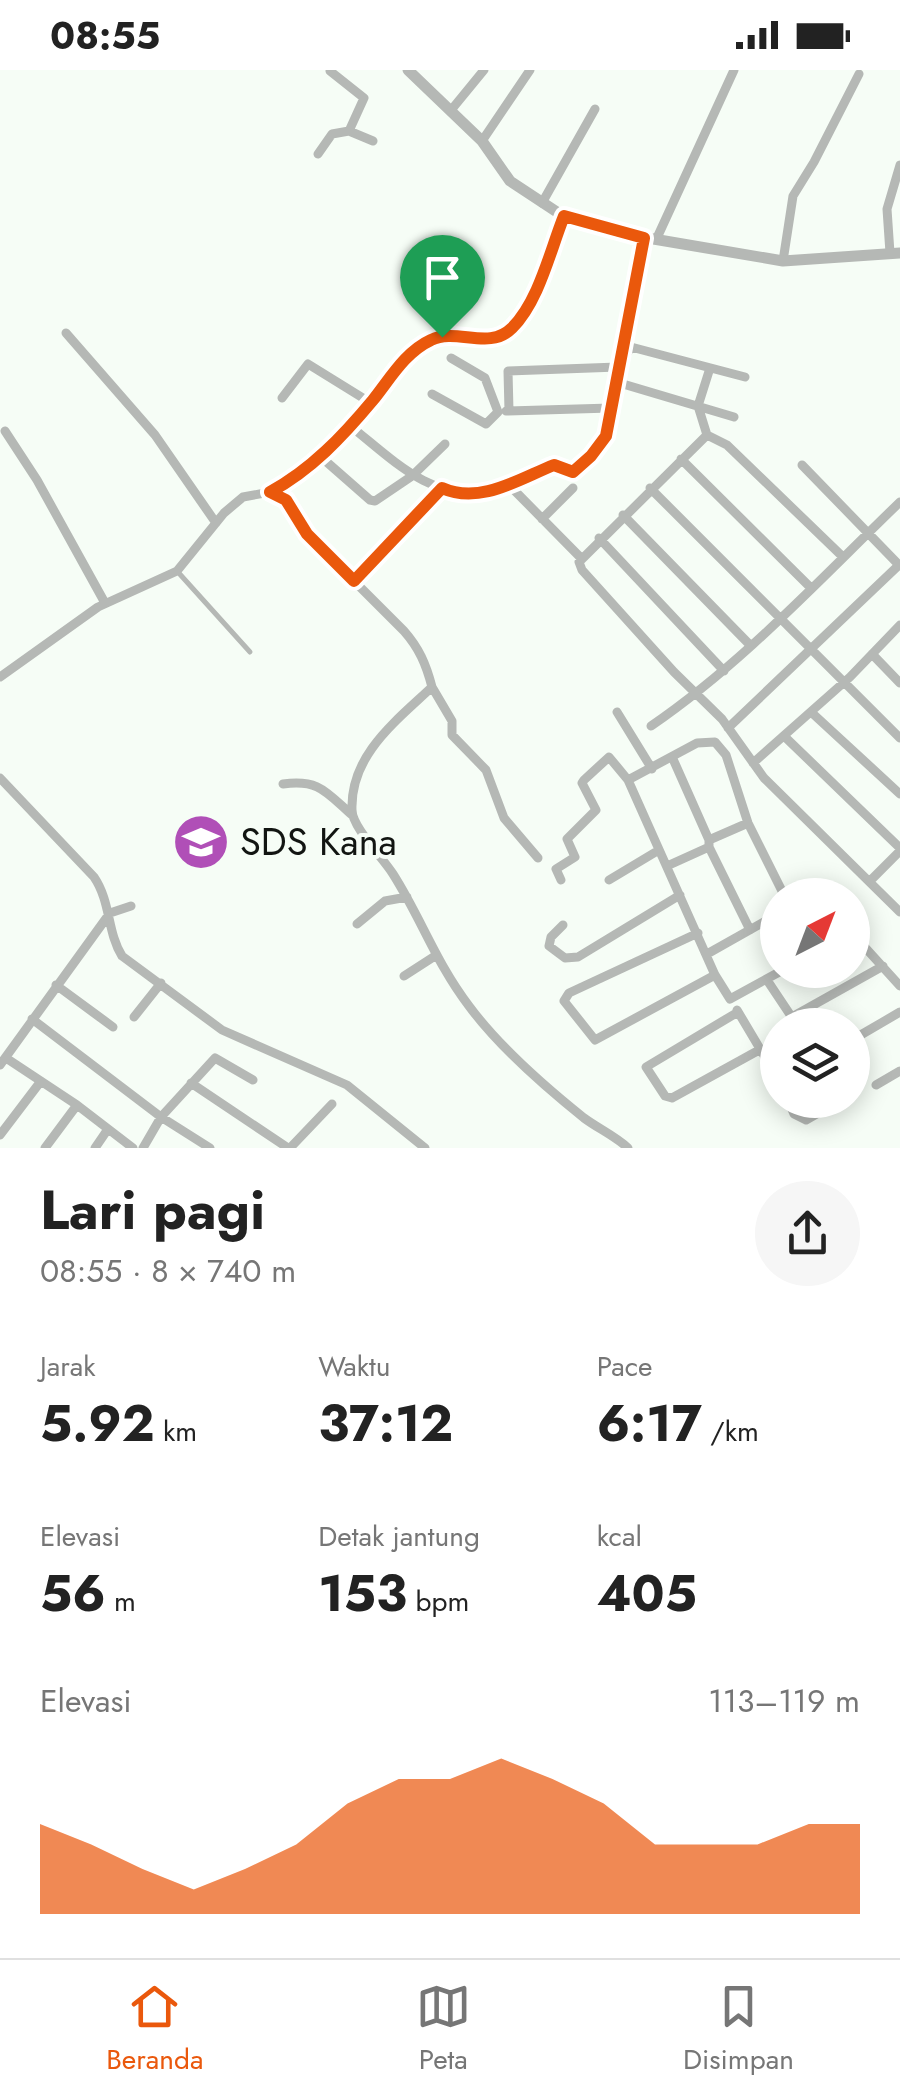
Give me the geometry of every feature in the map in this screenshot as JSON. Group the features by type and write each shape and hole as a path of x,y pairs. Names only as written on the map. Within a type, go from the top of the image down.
{"street":[{"path":"330,70 364,98 348,131"},
{"path":"408,70 482,141 510,181 564,216 650,239 784,261 895,253 887,208 900,165"},
{"path":"452,110 484,70"},
{"path":"482,141 530,70"},
{"path":"349,425 412,476 458,494 486,492 554,465 573,472 591,456 606,436 618,366 650,239 734,70"},
{"path":"784,261 793,196 859,74"},
{"path":"542,203 595,109"},
{"path":"318,154 332,134 348,131 373,141"},
{"path":"0,677 105,603 177,570 243,496 270,492 304,474 408,358 434,338 496,338 512,328 536,288 564,216"},
{"path":"66,333 155,435 216,522"},
{"path":"734,417 620,383 626,350 635,348 745,378"},
{"path":"451,358 485,378 504,412"},
{"path":"282,398 308,364 371,402"},
{"path":"504,412 508,371 618,366"},
{"path":"710,368 698,406 707,435 727,445 843,557"},
{"path":"432,394 486,424 504,412 610,408"},
{"path":"5,431 37,480 105,603"},
{"path":"580,558 707,435"},
{"path":"321,456 375,501 412,476 446,444"},
{"path":"680,459 811,588"},
{"path":"728,728 900,565 802,465"},
{"path":"354,581 442,488"},
{"path":"512,488 580,558 582,570 728,728 764,778 867,878"},
{"path":"542,518 573,488"},
{"path":"650,488 900,738"},
{"path":"270,492 286,500 307,534 418,646 432,686 452,721 452,734 482,764 508,824 538,858"},
{"path":"651,726 724,670 900,502"},
{"path":"623,516 750,645"},
{"path":"599,538 724,670"},
{"path":"754,763 846,681 900,626"},
{"path":"872,654 900,683"},
{"path":"352,815 368,750 432,686"},
{"path":"618,712 652,768"},
{"path":"811,712 900,794"},
{"path":"784,736 900,850 870,881 900,912"},
{"path":"628,780 697,743 715,742 726,755 748,823 776,878"},
{"path":"561,880 556,868 575,857 567,839 596,810 584,780 609,757 628,780 715,975 738,1012 760,1049 672,1098 665,1096 646,1067 738,1012"},
{"path":"673,759 750,930"},
{"path":"0,778 100,885 122,956 234,1036 348,1084 424,1148"},
{"path":"284,784 307,780 352,815 407,897 434,956 477,1017 614,1144 628,1148"},
{"path":"667,866 748,823"},
{"path":"609,880 659,850"},
{"path":"563,925 551,936 549,946 564,958 578,957 680,895"},
{"path":"357,924 385,902 407,897"},
{"path":"131,906 110,913 3,1062 77,1105 133,1148"},
{"path":"707,954 760,924"},
{"path":"698,933 569,993 564,1001 595,1040 715,975"},
{"path":"870,953 900,986"},
{"path":"404,976 434,956"},
{"path":"815,1008 882,966"},
{"path":"730,999 760,983"},
{"path":"134,1017 161,984"},
{"path":"56,985 113,1028"},
{"path":"870,1030 900,1012"},
{"path":"32,1019 162,1117 210,1148"},
{"path":"143,1148 162,1117 215,1058 253,1080"},
{"path":"876,1086 900,1071"},
{"path":"0,1135 41,1082"},
{"path":"191,1083 289,1148 332,1104"},
{"path":"45,1148 77,1105"},
{"path":"95,1148 108,1130"}],"lane":[{"path":"177,570 250,652"}],"place":[{"name":"SDS Kana","path":"201,842"}],"route":[{"path":"564,216 644,238 606,436 591,456 573,472 554,465 486,492 458,494 442,488 354,581 307,534 286,500 270,492 310,468 408,358 434,338 442,337 496,338 512,328 536,288 564,216"}]}
